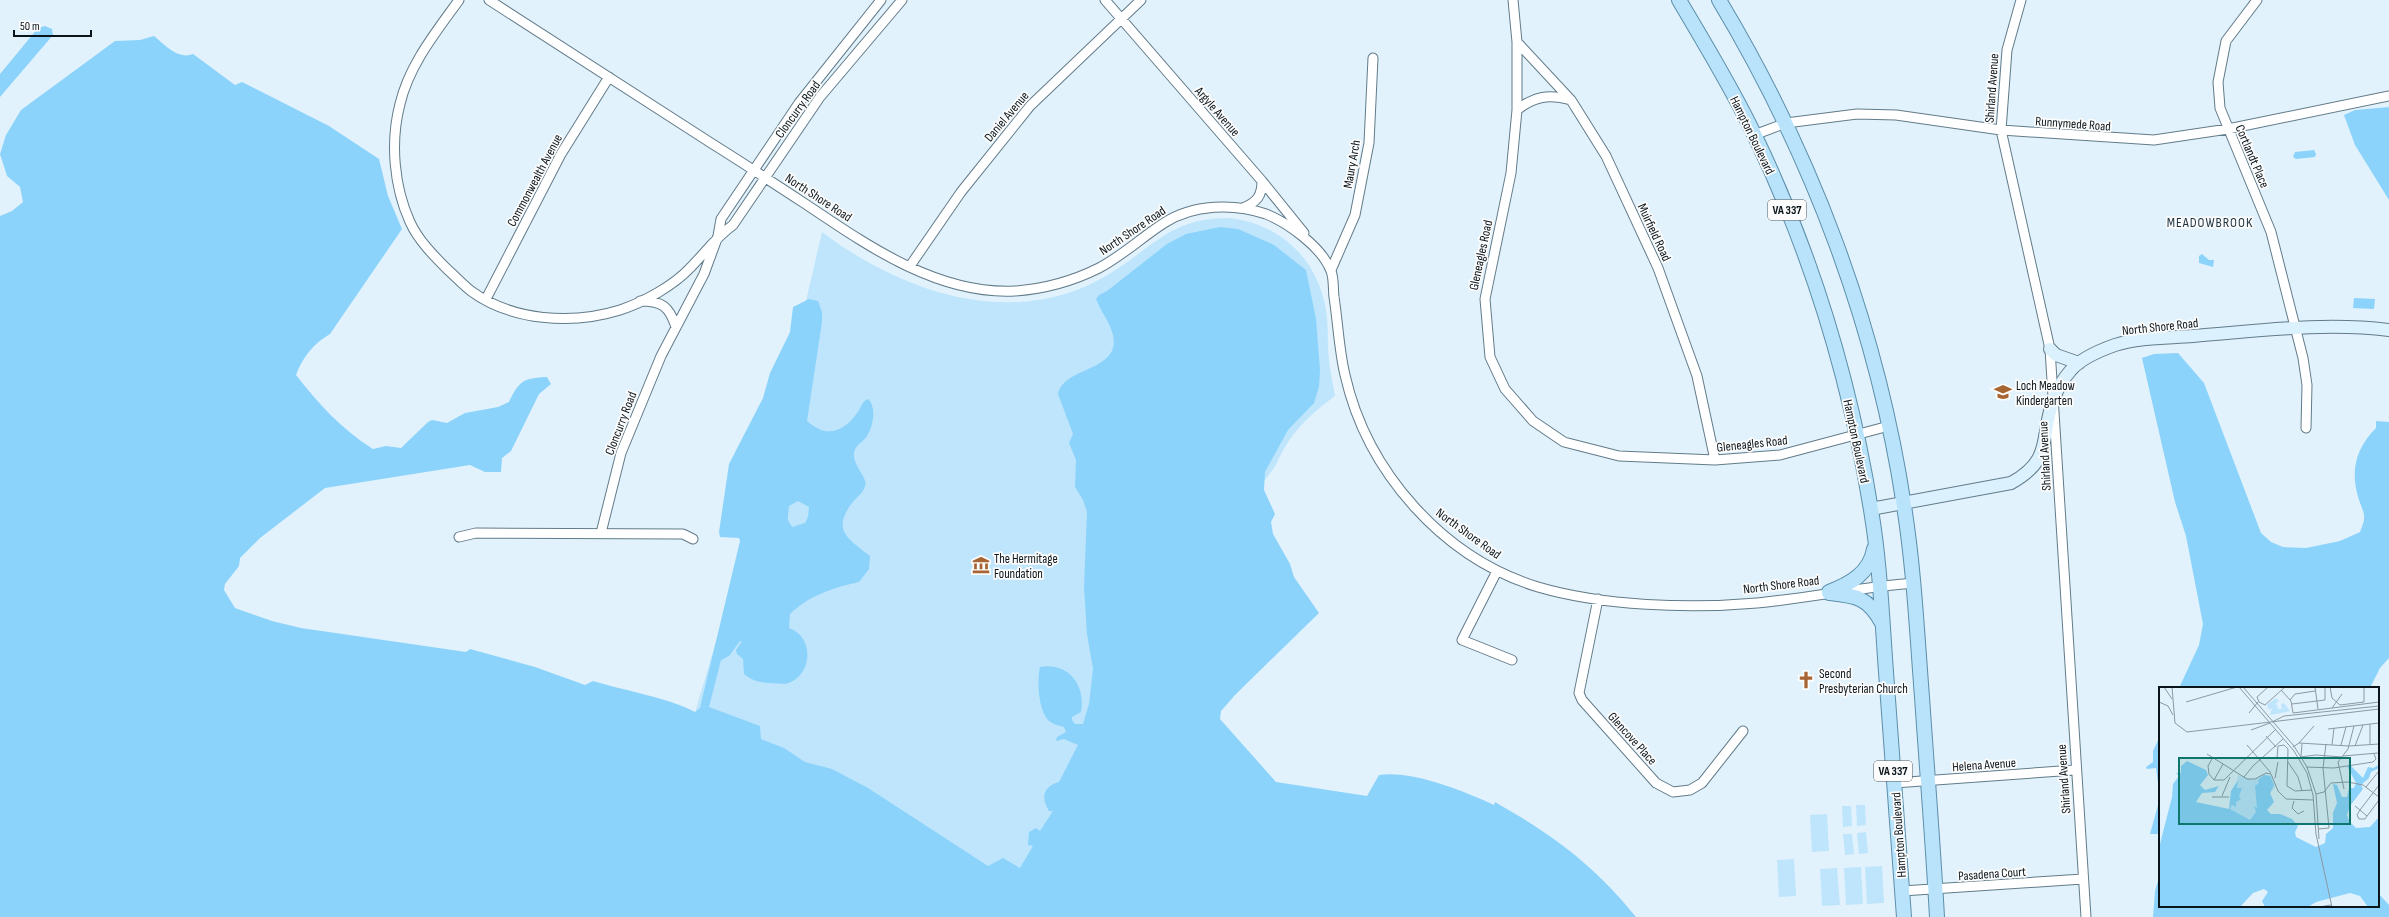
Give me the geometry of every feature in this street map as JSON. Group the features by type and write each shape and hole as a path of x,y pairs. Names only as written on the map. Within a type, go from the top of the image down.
{"main road":[{"name":"Hampton Boulevard","path":"1679,0 1722,71 1784,200 1813,280 1839,361 1857,435 1871,509 1875,541 1880,586 1904,917"},
{"name":"VA 337","path":"1719,0 1786,123 1842,260 1864,326 1890,426 1904,504 1914,584 1938,917"},
{"path":"1829,592 1842,587 1866,569 1872,559 1875,541"},
{"path":"1829,592 1858,597 1868,603 1874,608 1883,625"}],"street":[{"path":"459,0 424,50 400,104 395,135 395,167 410,223 428,249 471,291 516,312 536,317 555,318 601,314 620,309 665,287 689,269 718,236"},
{"name":"North Shore Road","path":"489,0 753,169 870,247 953,284 977,290 1018,291 1037,288 1080,277 1103,266 1168,220 1186,212 1206,208 1243,208 1266,214 1284,223 1310,241 1331,270 1346,380 1364,433 1379,461 1409,501 1424,517 1469,553 1497,570 1539,587 1598,599 1707,606 1758,603 1829,592 1914,584"},
{"name":"Cloncurry Road","path":"601,532 621,453 661,356 704,274 718,236 721,219 753,169 815,83 882,0"},
{"name":"Cloncurry Road","path":"718,236 733,225 764,177 820,97 902,0"},
{"name":"Argyle Avenue","path":"1105,0 1262,181 1310,241"},
{"name":"Daniel Avenue","path":"910,266 961,192 1030,106 1141,0"},
{"name":"Gleneagles Road","path":"1513,0 1517,42 1516,110 1511,173 1484,299 1490,357 1505,389 1533,421 1564,442 1619,456 1715,460 1780,455 1890,426"},
{"name":"Shirland Avenue","path":"2021,0 2006,50 2001,130 2050,349 2075,770 2086,917"},
{"name":"Cortlandt Place","path":"2257,0 2226,40 2218,82 2220,108 2271,232 2296,328 2307,385 2306,428"},
{"name":"Muirfield Road","path":"1517,42 1571,100 1606,156 1658,268 1697,376 1715,460"},
{"name":"Maury Arch","path":"1331,270 1355,215 1369,143 1373,58"},
{"name":"Commonwealth Avenue","path":"486,299 561,154 609,77"},
{"path":"1516,110 1536,98 1558,96 1571,100"},
{"name":"Runnymede Road","path":"1754,135 1786,123 1857,114 1888,115 2001,130 2154,140 2228,129 2389,96"},
{"path":"1243,208 1254,203 1262,193 1262,181"},
{"path":"638,301 656,301 663,305 673,319 676,328"},
{"name":"North Shore Road","path":"1871,509 2011,483 2020,478 2032,468 2040,455 2045,441 2053,399 2072,370 2079,363 2116,344 2296,328 2361,326 2389,330"},
{"path":"2050,349 2056,355 2079,363"},
{"path":"459,537 476,533 601,532 683,534 694,539"},
{"path":"1497,570 1462,640 1512,660"},
{"name":"Glencove Place","path":"1598,599 1579,693 1582,700 1656,783 1673,792 1680,792 1702,783 1743,732"},
{"name":"Helena Avenue","path":"1894,783 2075,770"},
{"name":"Pasadena Court","path":"1902,891 1936,890 2083,879"}],"shaded area":[{"name":"The Hermitage Foundation","path":"1228,218 1246,221 1263,227 1278,235 1292,245 1313,271 1320,287 1325,305 1329,364 1335,396 1308,418 1287,444 1276,465 1096,709 1213,830 862,917 689,733 730,594 788,537 794,353 822,232 854,254 889,273 925,288 963,298 1001,302 1040,300 1078,290 1114,271 1166,234 1193,222"},
{"path":"1856,805 1865,805 1866,825 1857,826"},
{"path":"1842,806 1851,806 1852,826 1843,827"},
{"path":"1827,814 1829,851 1812,852 1810,815"},
{"path":"1866,832 1868,853 1859,854 1857,833"},
{"path":"1843,834 1852,834 1854,854 1845,855"},
{"path":"1794,859 1796,896 1779,897 1777,860"},
{"path":"1882,866 1884,903 1867,904 1865,867"},
{"path":"1861,867 1863,904 1846,905 1844,868"},
{"path":"1837,868 1840,905 1822,906 1820,869"}],"water":[{"path":"45,26 52,29 53,35 0,97 0,74 38,28"},
{"path":"154,36 172,51 182,55 193,54 235,85 242,82 329,126 379,159 388,196 402,229 330,334 314,346 309,352 296,375 322,406 341,425 373,449 386,446 401,448 432,420 447,423 465,413 498,407 509,402 519,385 532,378 547,377 551,384 539,394 511,451 502,458 501,472 485,472 470,465 325,488 260,538 240,558 239,566 225,584 224,590 235,608 272,621 301,628 466,652 470,649 535,667 585,685 593,681 659,698 695,712 700,708 740,541 739,538 720,537 719,532 729,464 763,398 770,373 790,332 793,307 809,299 818,301 822,312 822,322 807,421 821,430 834,431 840,429 852,420 863,403 868,399 871,403 873,412 869,432 856,448 854,453 855,462 866,483 863,491 852,503 843,521 845,534 870,556 869,569 859,582 822,593 798,607 790,614 789,628 798,633 804,640 807,649 805,667 801,675 794,681 785,684 765,683 753,680 744,674 743,659 737,654 736,650 742,641 740,641 729,656 721,660 709,707 760,726 761,739 784,748 805,762 832,769 868,788 988,866 1003,858 1020,868 1033,846 1028,845 1029,832 1036,828 1040,831 1053,811 1049,811 1046,806 1044,797 1045,793 1050,786 1059,782 1078,745 1064,739 1056,741 1057,737 1066,732 1064,727 1050,722 1044,714 1039,693 1040,667 1050,666 1059,668 1067,672 1078,685 1082,702 1081,712 1072,717 1075,724 1083,724 1089,704 1093,669 1087,634 1084,587 1087,512 1083,500 1075,487 1076,460 1069,443 1073,434 1058,394 1062,385 1070,378 1101,363 1109,356 1113,347 1112,330 1096,299 1099,295 1107,291 1167,244 1186,234 1220,227 1238,229 1274,245 1306,270 1316,319 1320,370 1319,387 1314,403 1288,430 1265,472 1264,490 1275,514 1271,522 1273,534 1290,564 1294,577 1319,613 1236,694 1221,711 1220,719 1276,782 1367,796 1379,775 1392,774 1438,783 1494,805 1495,802 1539,829 1574,854 1606,883 1636,917 0,917 0,216 12,211 23,202 20,187 7,176 0,154 6,135 21,110 115,41 140,40","holes":["798,501 809,507 808,517 805,523 792,527 788,520 789,506"]},
{"path":"2389,107 2389,200 2355,145 2344,115 2355,110"},
{"path":"2314,150 2316,154 2315,157 2296,159 2293,157 2295,152"},
{"path":"2202,254 2209,260 2214,260 2213,267 2199,263 2199,256"},
{"path":"2354,298 2375,299 2374,309 2353,308"},
{"path":"2178,353 2204,383 2261,533 2271,542 2283,547 2306,548 2340,541 2360,532 2364,522 2364,515 2356,490 2356,461 2363,444 2376,428 2376,421 2389,422 2389,658 2380,668 2370,687 2179,687 2199,645 2203,624 2186,536 2175,502 2142,358 2154,354"},
{"path":"2159,738 2159,790 2156,768 2147,769 2146,767 2153,762 2153,751"},
{"path":"2159,802 2159,834 2150,834"},
{"path":"2159,877 2159,907 2379,907 2379,894 2389,905 2389,917 2153,917 2155,891"}],"place":[{"name":"Loch Meadow Kindergarten","path":"2003,392"},
{"name":"The Hermitage Foundation","path":"981,565"},
{"name":"Second Presbyterian Church","path":"1806,680"}],"district":[{"name":"MEADOWBROOK","path":"2210,222"}]}
